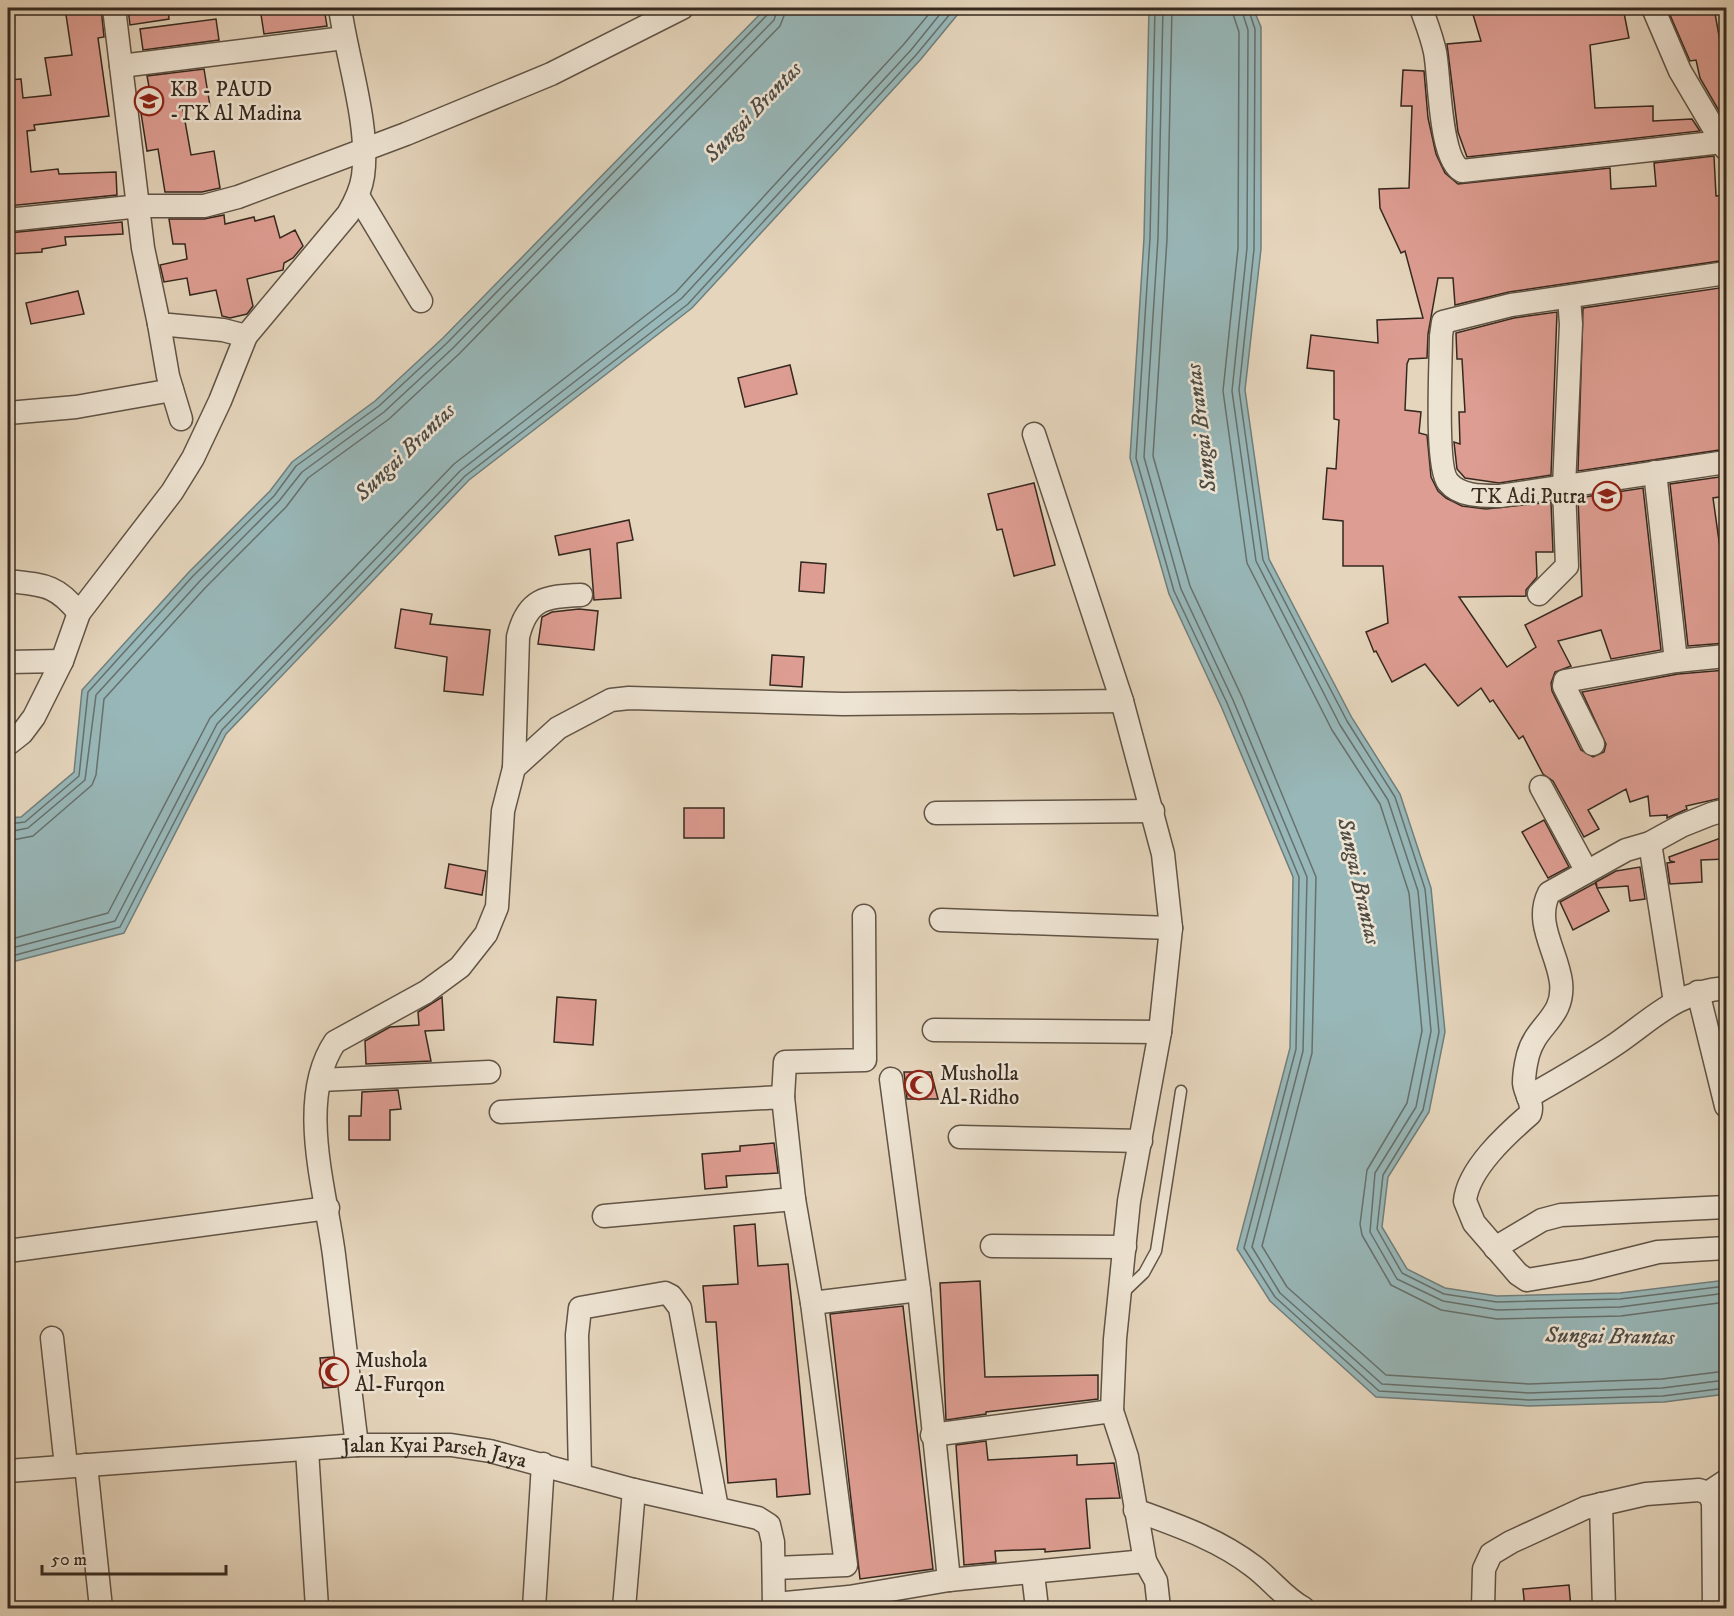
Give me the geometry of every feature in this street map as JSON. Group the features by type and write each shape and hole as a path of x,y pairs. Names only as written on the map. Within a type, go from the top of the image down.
{"street":[{"path":"114,8 140,206 142,248 172,390 181,419"},
{"path":"8,744 22,733 34,717 62,661 79,613 128,552 188,466 220,401 246,336 348,214 358,196 363,177 364,150 351,58 344,38 339,8"},
{"path":"8,220 140,206 204,206 238,197 364,150 551,74 682,8"},
{"path":"1421,8 1435,52 1444,125 1451,156 1457,168 1462,171 1724,145 1680,71 1653,8"},
{"path":"121,66 344,38"},
{"path":"358,196 421,301"},
{"path":"1726,273 1511,305 1443,322 1441,336 1442,460 1448,482 1458,490 1477,496 1500,496 1726,462"},
{"path":"1539,594 1567,566 1564,487 1569,298"},
{"path":"159,324 223,330 246,336"},
{"path":"8,413 86,406 172,390"},
{"path":"1034,434 1122,701 1153,811 1163,854 1171,928 1160,1032 1129,1200 1119,1297 1112,1412 1127,1457 1145,1561 1156,1581 1159,1608"},
{"path":"1655,472 1676,661"},
{"path":"8,581 43,585 55,589 62,593 79,613"},
{"path":"357,1445 328,1208 318,1156 316,1123 320,1080 326,1055 335,1042 426,992 460,967 486,934 497,907 503,811 514,768 518,637 522,620 529,609 547,597 581,595"},
{"path":"1593,744 1563,686 1565,681 1676,661 1726,656"},
{"path":"8,662 62,661"},
{"path":"514,768 558,728 611,700 629,698 843,704 1122,701"},
{"path":"1541,786 1586,870"},
{"path":"1726,810 1681,826 1650,843 1626,850 1586,870 1549,893 1543,905 1543,918 1561,981 1560,1007 1540,1031 1528,1055 1524,1082 1532,1108 1530,1114 1484,1161 1466,1195 1469,1215 1518,1274 1532,1280 1586,1270 1658,1252 1726,1248"},
{"path":"936,813 1153,811"},
{"path":"1650,843 1676,1002"},
{"path":"849,1597 812,1303 794,1199 783,1097 786,1062 865,1060 864,916"},
{"path":"941,921 1171,928"},
{"path":"1528,1097 1617,1043 1654,1013 1698,992 1726,988"},
{"path":"1698,992 1726,1106"},
{"path":"934,1030 1160,1032"},
{"path":"320,1080 489,1072"},
{"path":"891,1078 919,1290 932,1435 949,1581"},
{"path":"501,1112 783,1097"},
{"path":"960,1137 1141,1141"},
{"path":"604,1216 794,1199"},
{"path":"1495,1248 1542,1221 1561,1215 1726,1207"},
{"path":"8,1251 328,1208"},
{"path":"992,1246 1125,1247"},
{"path":"812,1303 919,1290"},
{"path":"580,1475 577,1335 580,1308 665,1293 671,1296 680,1308 717,1508"},
{"path":"52,1338 101,1608"},
{"path":"932,1435 1112,1412"},
{"name":"Jalan Kyai Parseh Jaya","path":"8,1471 357,1445 451,1445 543,1464 634,1490 758,1518 769,1525 775,1568 775,1606"},
{"path":"307,1450 317,1608"},
{"path":"534,1608 543,1464"},
{"path":"1483,1608 1484,1569 1491,1554 1533,1531 1585,1508 1601,1504 1646,1494 1718,1487 1713,1503 1714,1608"},
{"path":"624,1608 634,1490"},
{"path":"1601,1504 1604,1608"},
{"path":"1135,1510 1224,1546 1255,1567 1290,1601 1303,1608"},
{"path":"775,1606 949,1581 1145,1561"},
{"path":"775,1568 846,1565"},
{"path":"1033,1574 1037,1608"}],"lane":[{"path":"1119,1297 1143,1273 1156,1251 1181,1091"}],"water":[{"name":"Sungai Brantas","path":"766,8 963,8 921,59 692,308 469,480 226,734 124,933 8,963 8,818 21,817 74,772 82,690 189,572 270,491 292,462 375,401 443,338"},
{"name":"Sungai Brantas","path":"1149,8 1253,8 1261,27 1261,249 1245,390 1269,559 1352,718 1400,794 1431,888 1445,1032 1429,1112 1388,1177 1382,1227 1407,1269 1445,1288 1497,1296 1620,1293 1726,1280 1726,1394 1664,1402 1529,1406 1376,1397 1270,1301 1237,1249 1290,1048 1293,877 1221,706 1169,594 1130,458 1144,238"}],"building":[{"path":"65,8 101,8 104,37 98,38 109,116 34,125 35,130 27,131 31,172 58,169 59,174 116,172 117,195 8,206 8,80 21,79 23,98 51,95 45,58 72,55"},
{"path":"128,8 168,8 169,19 130,25"},
{"path":"260,8 324,8 327,26 264,34"},
{"path":"1471,8 1623,8 1629,38 1590,45 1595,108 1653,106 1653,121 1692,119 1700,131 1467,157 1458,132 1447,44 1481,41"},
{"path":"1667,8 1714,8 1724,63 1726,62 1726,123 1700,78 1696,60 1690,61"},
{"path":"216,19 219,40 143,50 140,29"},
{"path":"204,69 210,106 183,110 191,155 214,151 220,188 202,192 165,192 158,149 147,151 138,94 150,92 147,76"},
{"path":"1403,70 1424,71 1428,118 1436,154 1445,173 1458,184 1610,168 1611,189 1656,186 1654,163 1714,156 1716,196 1726,195 1726,218 1723,218 1726,260 1509,292 1455,305 1453,278 1438,278 1428,334 1427,358 1409,359 1407,364 1405,410 1421,412 1419,433 1427,435 1431,477 1438,491 1446,498 1462,506 1486,509 1551,502 1553,552 1536,552 1537,577 1526,590 1526,596 1459,597 1507,667 1536,647 1525,625 1582,596 1578,498 1643,488 1661,650 1611,659 1601,630 1558,641 1571,666 1555,672 1551,683 1552,691 1581,750 1593,757 1604,752 1606,744 1582,692 1678,674 1726,670 1726,797 1686,806 1687,809 1667,818 1667,815 1650,816 1648,796 1630,802 1626,789 1588,810 1599,829 1584,837 1553,781 1543,774 1523,736 1519,739 1493,700 1490,702 1481,688 1458,706 1425,664 1392,682 1376,651 1374,652 1366,632 1388,623 1383,566 1343,566 1343,521 1323,519 1327,468 1336,469 1339,420 1334,419 1334,371 1307,368 1311,335 1378,343 1377,320 1423,318 1405,251 1401,253 1380,208 1379,189 1409,188 1412,106 1401,106"},
{"path":"224,215 225,224 254,217 255,221 274,216 280,238 295,230 303,246 293,258 284,263 283,270 247,279 253,306 247,314 230,318 222,316 216,290 190,295 187,278 164,282 160,265 187,259 185,244 173,244 169,219 204,219"},
{"path":"122,222 123,234 65,237 66,245 42,249 42,252 8,254 8,233"},
{"path":"1726,287 1726,449 1578,471 1583,308"},
{"path":"78,291 84,314 31,324 26,303"},
{"path":"1557,312 1551,475 1499,483 1465,478 1457,469 1454,442 1460,444 1459,412 1465,412 1462,359 1457,359 1456,333 1514,318"},
{"path":"790,365 797,394 745,407 738,378"},
{"path":"1726,476 1726,496 1713,498 1721,555 1726,554 1726,643 1688,646 1670,484"},
{"path":"1034,483 1055,565 1014,576 1002,529 997,530 988,494"},
{"path":"629,520 633,540 617,543 621,598 594,600 590,549 559,555 555,536"},
{"path":"801,562 826,564 824,593 799,591"},
{"path":"401,609 432,614 430,624 490,630 483,695 444,691 447,657 395,648"},
{"path":"579,609 598,611 594,650 538,644 542,617 552,612"},
{"path":"772,655 804,657 802,687 770,685"},
{"path":"684,808 724,808 724,838 684,838"},
{"path":"1544,820 1569,867 1548,878 1522,832"},
{"path":"1726,836 1726,859 1701,860 1702,882 1670,884 1667,863 1675,862 1670,861 1669,857"},
{"path":"449,864 486,871 482,895 445,888"},
{"path":"1640,867 1645,899 1630,901 1628,886 1597,888 1609,911 1573,930 1560,902 1595,883 1597,887 1596,882 1616,871"},
{"path":"442,997 444,1030 425,1031 431,1061 366,1064 365,1041 390,1027 419,1025 418,1012"},
{"path":"557,997 596,1000 593,1045 554,1042"},
{"name":"Musholla Al-Ridho","path":"904,1072 931,1072 938,1099 907,1099"},
{"path":"398,1090 401,1109 390,1110 390,1140 349,1140 349,1116 361,1116 362,1092"},
{"path":"774,1143 778,1173 726,1176 727,1187 705,1189 702,1154 740,1151 740,1146"},
{"path":"755,1224 758,1266 788,1264 810,1494 777,1497 776,1479 728,1483 716,1322 706,1322 703,1286 738,1284 734,1226"},
{"path":"980,1281 985,1377 1098,1375 1098,1399 986,1412 986,1414 946,1420 940,1283"},
{"path":"903,1306 933,1569 860,1579 830,1314"},
{"path":"333,1357 336,1387 323,1388 320,1358"},
{"path":"986,1441 988,1460 1077,1455 1077,1465 1114,1463 1120,1498 1086,1499 1090,1548 1045,1552 1045,1549 995,1551 996,1562 964,1565 956,1445"},
{"path":"1569,1585 1571,1608 1525,1608 1523,1589"}],"place":[{"name":"KB - PAUD -TK Al Madina","path":"149,101"},
{"name":"TK Adi Putra","path":"1607,496"},
{"name":"Musholla Al-Ridho","path":"919,1085"},
{"name":"Mushola Al-Furqon","path":"334,1372"}]}
